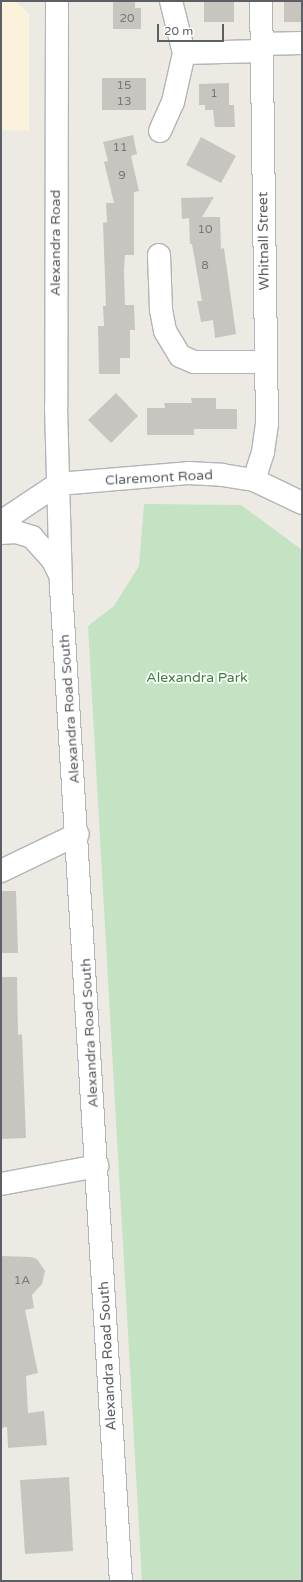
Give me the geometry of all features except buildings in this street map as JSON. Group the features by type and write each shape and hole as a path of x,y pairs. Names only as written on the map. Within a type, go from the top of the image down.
{"street":[{"name":"Alexandra Road","path":"57,1 56,407 58,484"},
{"path":"160,131 173,102 184,53 171,1"},
{"name":"Whitnall Street","path":"254,480 263,452 267,424 261,1"},
{"path":"184,53 302,43"},
{"path":"159,255 161,310 165,331 180,356 194,362 266,362"},
{"name":"Claremont Road","path":"58,484 188,473 222,474 254,480 302,503"},
{"path":"1,522 58,484"},
{"name":"Alexandra Road South","path":"58,484 61,578 78,834 121,1581"},
{"path":"1,533 16,532 32,537 52,559 61,578"},
{"path":"1,871 78,834"},
{"path":"1,1184 97,1166"}],"shaded area":[{"path":"1,1 15,1 29,14 29,131 1,130"}],"green space":[{"name":"Alexandra Park","path":"144,504 241,505 302,550 302,1581 142,1581 88,626 114,606 139,566"}]}
